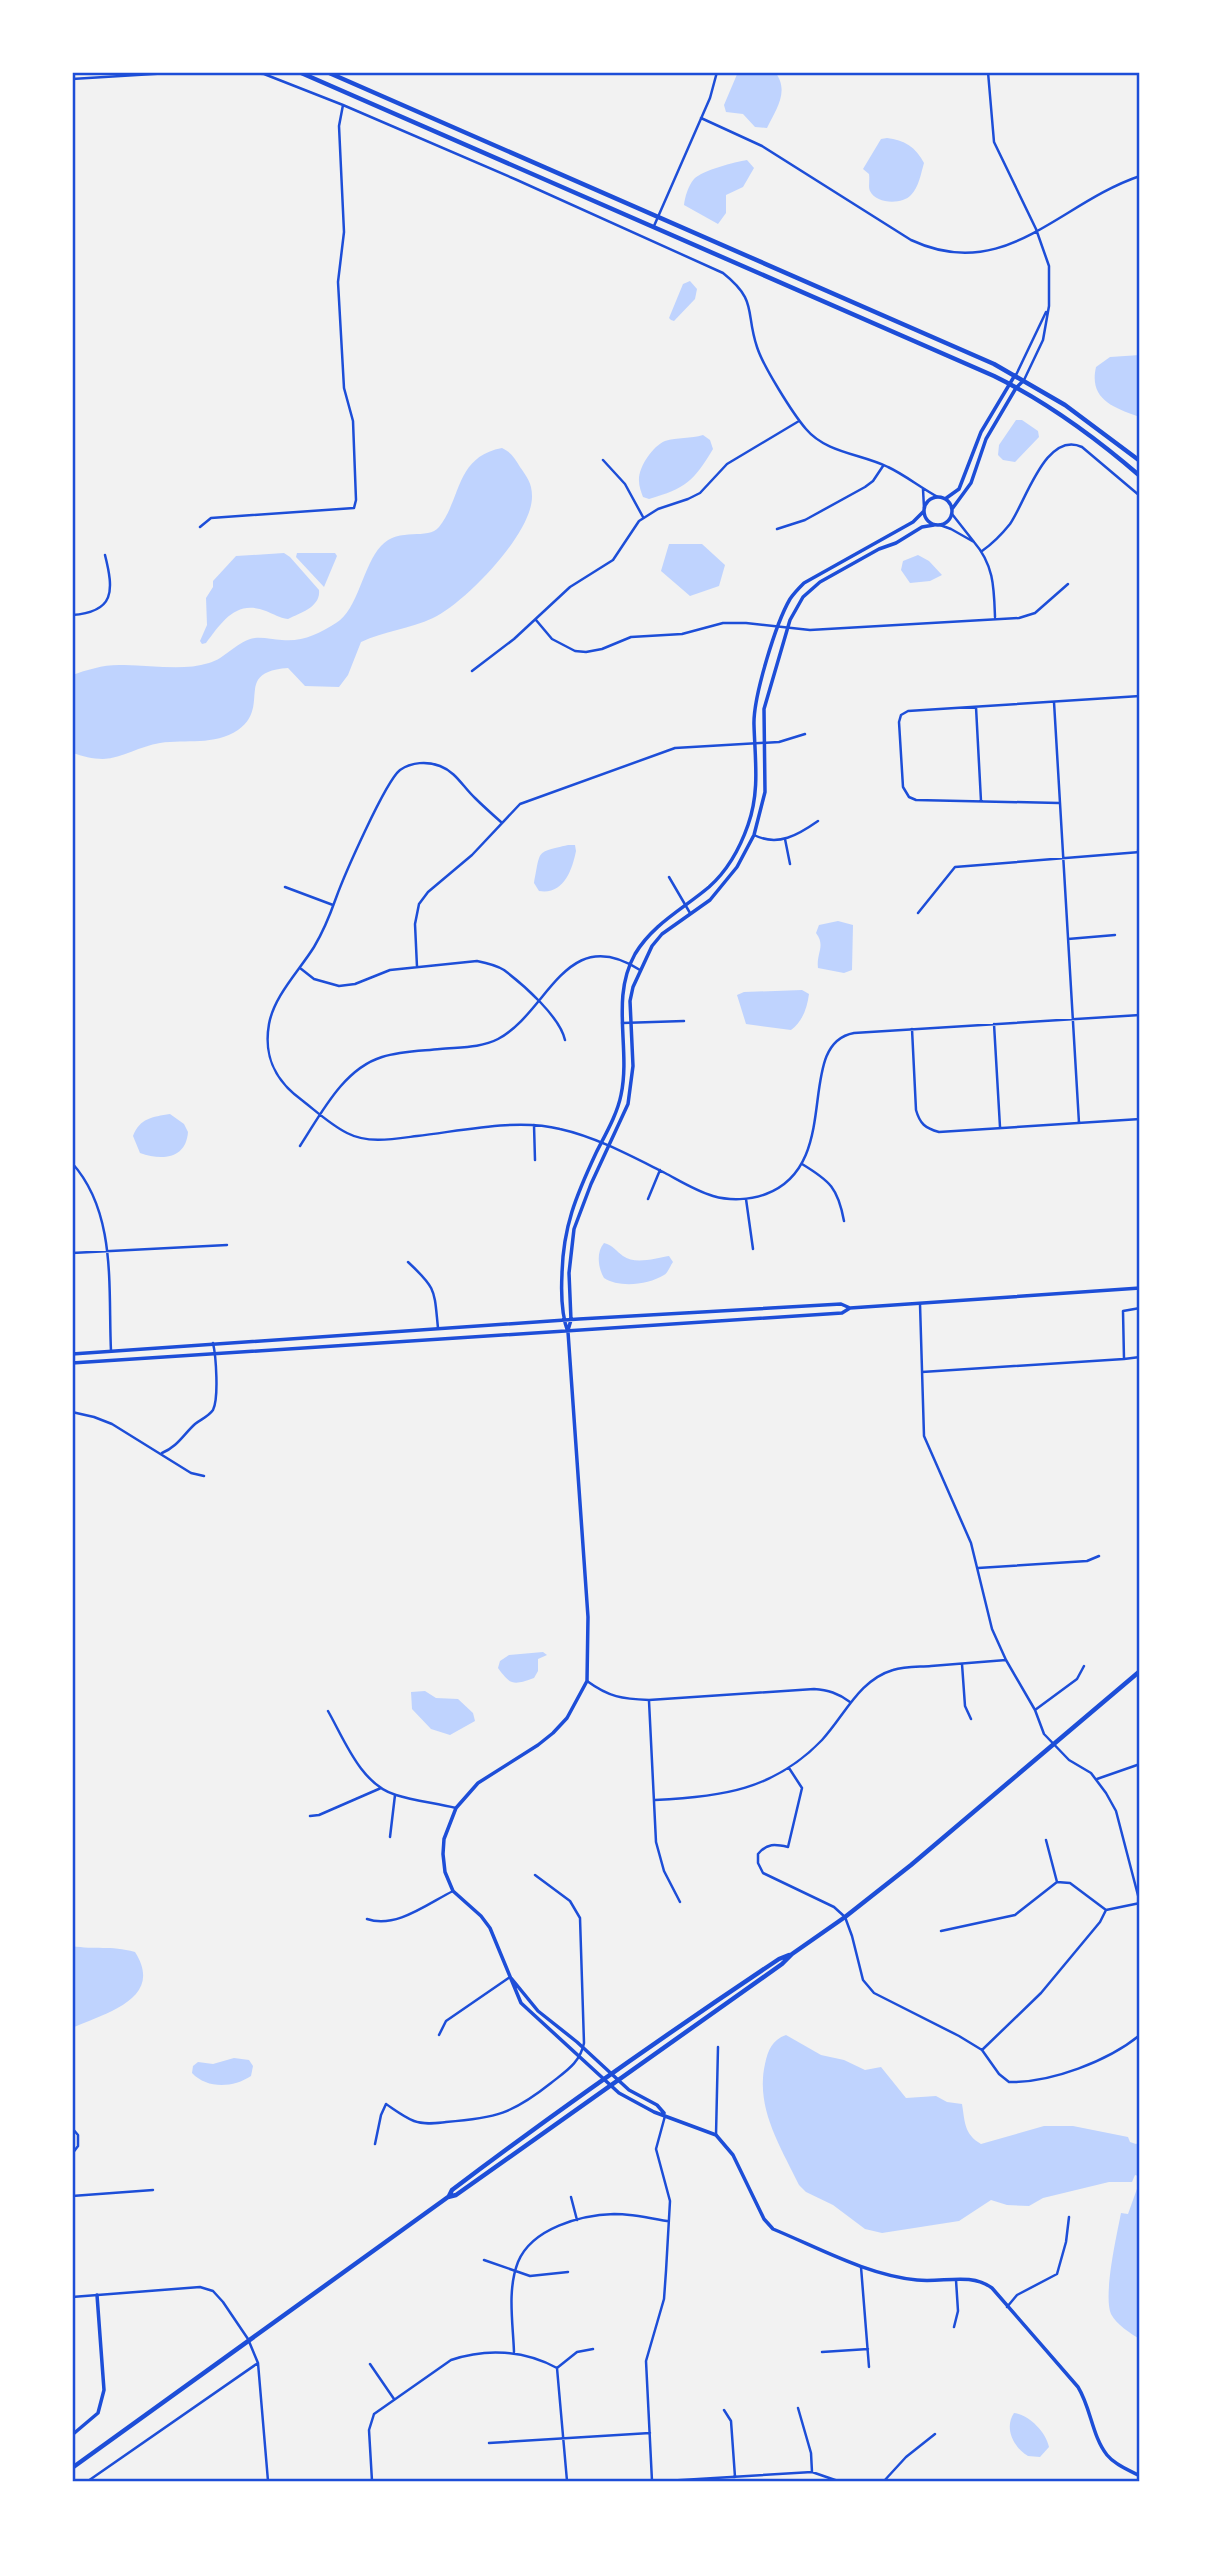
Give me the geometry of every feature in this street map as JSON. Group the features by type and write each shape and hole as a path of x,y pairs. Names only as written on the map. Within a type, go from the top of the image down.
{"main road":[{"path":"299,72 1009,384 1081,429 1140,476"},
{"path":"327,72 971,353 1016,375 1087,420 1140,461"},
{"path":"72,2466 448,2197 456,2195 782,1964 845,1917 997,1794 1140,1671"},
{"path":"448,2197 452,2190 708,2006 779,1959 792,1954"}],"street":[{"path":"72,72 72,79 186,72"},
{"path":"233,72 264,74 344,105 530,185 723,273 744,294 760,355 808,432 822,442 884,465 938,497 945,499 954,494 962,482 981,432 1016,375 1049,306"},
{"path":"654,226 710,98 717,72"},
{"path":"665,2114 657,2105 629,2090 613,2074 521,2003 490,1928 481,1916 453,1891 445,1871 444,1839 456,1808 478,1783 554,1732 567,1717 587,1681 588,1617 568,1332 571,1320 569,1273 574,1230 591,1184 628,1104 633,1066 630,1001 640,970 652,946 662,934 709,900 723,885 741,860 754,835 765,792 765,700 787,627 803,597 820,582 879,549 896,543 922,527 947,522 971,483 986,439 1016,388 1024,380 1043,340 1049,306 1049,266 1036,229 994,142 988,72"},
{"path":"200,527 211,518 354,508 353,421 344,387 338,282 344,232 339,126 344,105"},
{"path":"701,118 762,146 911,240 933,249 955,253 984,252 1007,246 1140,176"},
{"path":"472,671 536,620 570,587 613,560 631,531 643,518 658,509 700,493 727,464 799,421"},
{"path":"982,551 1009,524 1039,470 1062,445 1075,443 1082,447 1140,496"},
{"path":"603,460 625,484 643,518"},
{"path":"778,529 805,520 865,486 873,481 884,465"},
{"path":"923,489 927,520 934,525"},
{"path":"568,1332 563,1320 561,1282 565,1231 578,1193 621,1096 624,1063 622,996 630,964 647,936 710,886 723,872 743,836 753,811 756,792 756,700 778,627 791,596 804,583 913,522 928,501 938,497"},
{"path":"945,499 982,551 992,572 995,619"},
{"path":"940,525 974,542"},
{"path":"72,615 85,614 103,606 110,594 111,577 106,555"},
{"path":"536,620 552,639 575,651 586,652 602,649 631,637 682,634 723,623 810,630 1028,616 1068,584"},
{"path":"1059,803 916,800 909,797 903,787 899,722 901,715 908,711 1140,696"},
{"path":"1054,702 1079,1123"},
{"path":"976,707 981,802"},
{"path":"417,967 415,924 419,904 428,892 472,855 520,804 666,751 779,742 805,734"},
{"path":"501,822 472,796 451,772 441,766 426,762 402,769 386,791 344,876 320,937 275,1008 269,1025 273,1070 282,1084 347,1133 377,1140 534,1125 575,1132 713,1195 746,1199 766,1194 779,1187 802,1164 813,1133 823,1065 828,1050 839,1037 854,1033 1140,1015"},
{"path":"754,835 769,841 785,839 802,833 818,821"},
{"path":"918,913 955,867 1139,852 1140,823"},
{"path":"785,839 790,864"},
{"path":"668,877 690,913"},
{"path":"285,887 333,905"},
{"path":"1068,939 1115,935"},
{"path":"300,1146 339,1089 367,1064 401,1053 484,1044 496,1040 511,1030 561,974 588,957 617,958 640,970"},
{"path":"300,968 314,979 340,986 355,984 390,970 477,961 490,964 502,969 552,1014 562,1028 565,1040"},
{"path":"622,1023 684,1021"},
{"path":"994,1024 1000,1127"},
{"path":"912,1029 916,1110 924,1127 939,1132 1140,1119"},
{"path":"534,1125 535,1160"},
{"path":"72,1163 101,1213 107,1251 111,1351"},
{"path":"802,1164 831,1183 840,1199 844,1221"},
{"path":"648,1199 660,1170"},
{"path":"746,1199 753,1250"},
{"path":"72,1252 227,1245"},
{"path":"408,1262 429,1282 434,1294 438,1328"},
{"path":"72,1354 563,1320 841,1304 850,1308 1140,1288"},
{"path":"920,1304 926,1443 962,1519 992,1629 1006,1660 1035,1710 1044,1734 1069,1760 1097,1779 1116,1811 1140,1903 1106,1910 1070,1883 1057,1882 1015,1915 941,1931"},
{"path":"72,1363 842,1313 850,1308"},
{"path":"1124,1359 1123,1311 1140,1308"},
{"path":"162,1453 174,1448 196,1423 213,1409 216,1394 213,1343"},
{"path":"922,1371 1140,1357"},
{"path":"72,1412 112,1424 191,1473 204,1476"},
{"path":"977,1568 1087,1561 1099,1556"},
{"path":"655,1800 725,1794 757,1784 789,1768 821,1740 863,1688 893,1670 1006,1660"},
{"path":"961,1663 965,1706 971,1719"},
{"path":"1035,1710 1077,1679 1084,1666"},
{"path":"587,1681 605,1694 627,1700 814,1689 827,1690 850,1702"},
{"path":"649,1700 658,1854 680,1902"},
{"path":"328,1711 361,1767 381,1788 396,1795 456,1808"},
{"path":"1097,1779 1140,1764"},
{"path":"789,1768 802,1788 788,1847 774,1844 764,1847 758,1854 758,1863 763,1873 834,1907 845,1917 863,1980 874,1993 982,2050 999,2074 1009,2082 1020,2082 1095,2063 1128,2045 1140,2035"},
{"path":"310,1816 319,1815 381,1788"},
{"path":"390,1838 396,1795"},
{"path":"1046,1840 1057,1882"},
{"path":"375,2144 380,2115 386,2104 416,2121 429,2123 485,2119 501,2115 534,2097 582,2052 580,1918 570,1901 534,1875"},
{"path":"366,1919 379,1923 396,1920 453,1891"},
{"path":"982,2050 1041,1993 1100,1922 1106,1910"},
{"path":"510,1977 538,2011 582,2052 611,2085 641,2106 716,2135 733,2155 764,2219 773,2229 861,2267 918,2281 980,2279 992,2288 1078,2387 1106,2453 1113,2461 1140,2476"},
{"path":"439,2035 446,2021 510,1977"},
{"path":"716,2135 718,2047"},
{"path":"652,2481 646,2361 664,2300 670,2201 656,2149 665,2114"},
{"path":"72,2128 78,2135 78,2146 72,2154"},
{"path":"72,2196 153,2190"},
{"path":"571,2197 577,2220"},
{"path":"514,2352 512,2295 515,2272 526,2248 536,2239 558,2226 577,2220 616,2214 667,2221"},
{"path":"1007,2307 1017,2295 1057,2274 1066,2242 1069,2217"},
{"path":"484,2260 530,2276 568,2272"},
{"path":"861,2267 869,2367"},
{"path":"954,2327 958,2311 956,2280"},
{"path":"72,2297 200,2287 213,2291 248,2339 257,2363 268,2481"},
{"path":"72,2435 98,2413 104,2390 97,2295"},
{"path":"557,2368 577,2353 593,2349"},
{"path":"822,2351 868,2349"},
{"path":"372,2481 370,2421 374,2414 451,2360 477,2354 514,2352 557,2368"},
{"path":"88,2481 257,2363"},
{"path":"370,2364 394,2399"},
{"path":"557,2368 567,2481"},
{"path":"798,2407 809,2445 812,2472"},
{"path":"724,2410 731,2421 735,2477"},
{"path":"489,2443 650,2433"},
{"path":"884,2481 905,2457 935,2434"},
{"path":"665,2481 812,2472 838,2481"}],"water":[{"path":"738,72 775,72 779,79 780,100 767,128 755,127 743,114 726,112 724,105"},
{"path":"887,138 909,145 924,163 914,192 896,202 883,201 873,195 869,189 869,174 863,169 881,139"},
{"path":"747,160 754,168 743,187 726,195 726,213 718,224 684,205 690,185 698,176"},
{"path":"690,281 697,289 695,299 674,321 671,320 669,318 683,284"},
{"path":"1140,355 1140,415 1137,416 1104,400 1099,394 1095,378 1096,367 1110,357"},
{"path":"1016,420 1022,420 1038,431 1039,437 1015,462 1003,460 998,455 999,445"},
{"path":"703,435 710,440 713,449 694,476 672,491 649,499 643,497 639,475 656,447 665,441"},
{"path":"502,448 516,461 529,480 532,491 529,511 510,547 479,583 446,610 424,622 361,642 348,675 339,687 305,686 288,668 271,671 261,676 257,683 248,721 229,735 210,740 160,743 103,759 72,753 72,675 113,665 198,666 221,658 249,639 296,640 323,631 344,617 369,564 381,546 396,537 428,533 439,527 467,469 487,453"},
{"path":"669,544 702,544 725,565 719,586 690,596 661,571"},
{"path":"284,553 319,590 317,601 304,612 288,619 255,608 238,610 224,620 206,643 202,644 200,641 207,625 206,598 213,587 213,581 236,556"},
{"path":"297,553 335,553 337,556 324,587 296,557"},
{"path":"918,555 929,561 942,575 930,581 910,583 901,570 903,561"},
{"path":"575,845 576,851 569,874 554,889 539,891 534,883 541,854"},
{"path":"838,921 853,925 852,970 844,973 818,968 820,942 816,933 819,925"},
{"path":"802,990 809,994 807,1004 801,1018 791,1030 746,1024 737,995 744,992"},
{"path":"170,1114 184,1124 188,1132 183,1148 172,1156 164,1157 140,1153 133,1136 139,1125 152,1118"},
{"path":"604,1243 628,1259 646,1260 669,1256 673,1262 665,1274 650,1281 617,1283 604,1278 600,1270 599,1255"},
{"path":"543,1652 547,1655 538,1659 538,1671 534,1678 513,1682 498,1668 500,1661 509,1655"},
{"path":"425,1691 436,1698 458,1699 473,1713 475,1721 450,1735 431,1729 412,1709 411,1692"},
{"path":"72,1946 135,1952 142,1968 142,1982 137,1993 127,2002 72,2028"},
{"path":"786,2035 821,2055 844,2060 865,2070 881,2067 906,2098 936,2096 947,2102 962,2104 968,2132 981,2144 1044,2126 1073,2126 1128,2137 1130,2142 1136,2144 1140,2142 1140,2339 1113,2318 1109,2305 1112,2264 1121,2213 1128,2214 1138,2186 1138,2176 1135,2175 1132,2182 1109,2182 1043,2198 1029,2206 1007,2205 991,2200 959,2221 882,2233 865,2229 833,2205 806,2192 799,2185 778,2142 767,2112 763,2080 771,2046"},
{"path":"234,2058 249,2060 253,2066 251,2076 236,2083 220,2085 205,2082 192,2073 193,2066 198,2062 213,2064"},
{"path":"1014,2413 1020,2414 1041,2430 1049,2447 1040,2457 1028,2456 1014,2442 1010,2425"}]}
